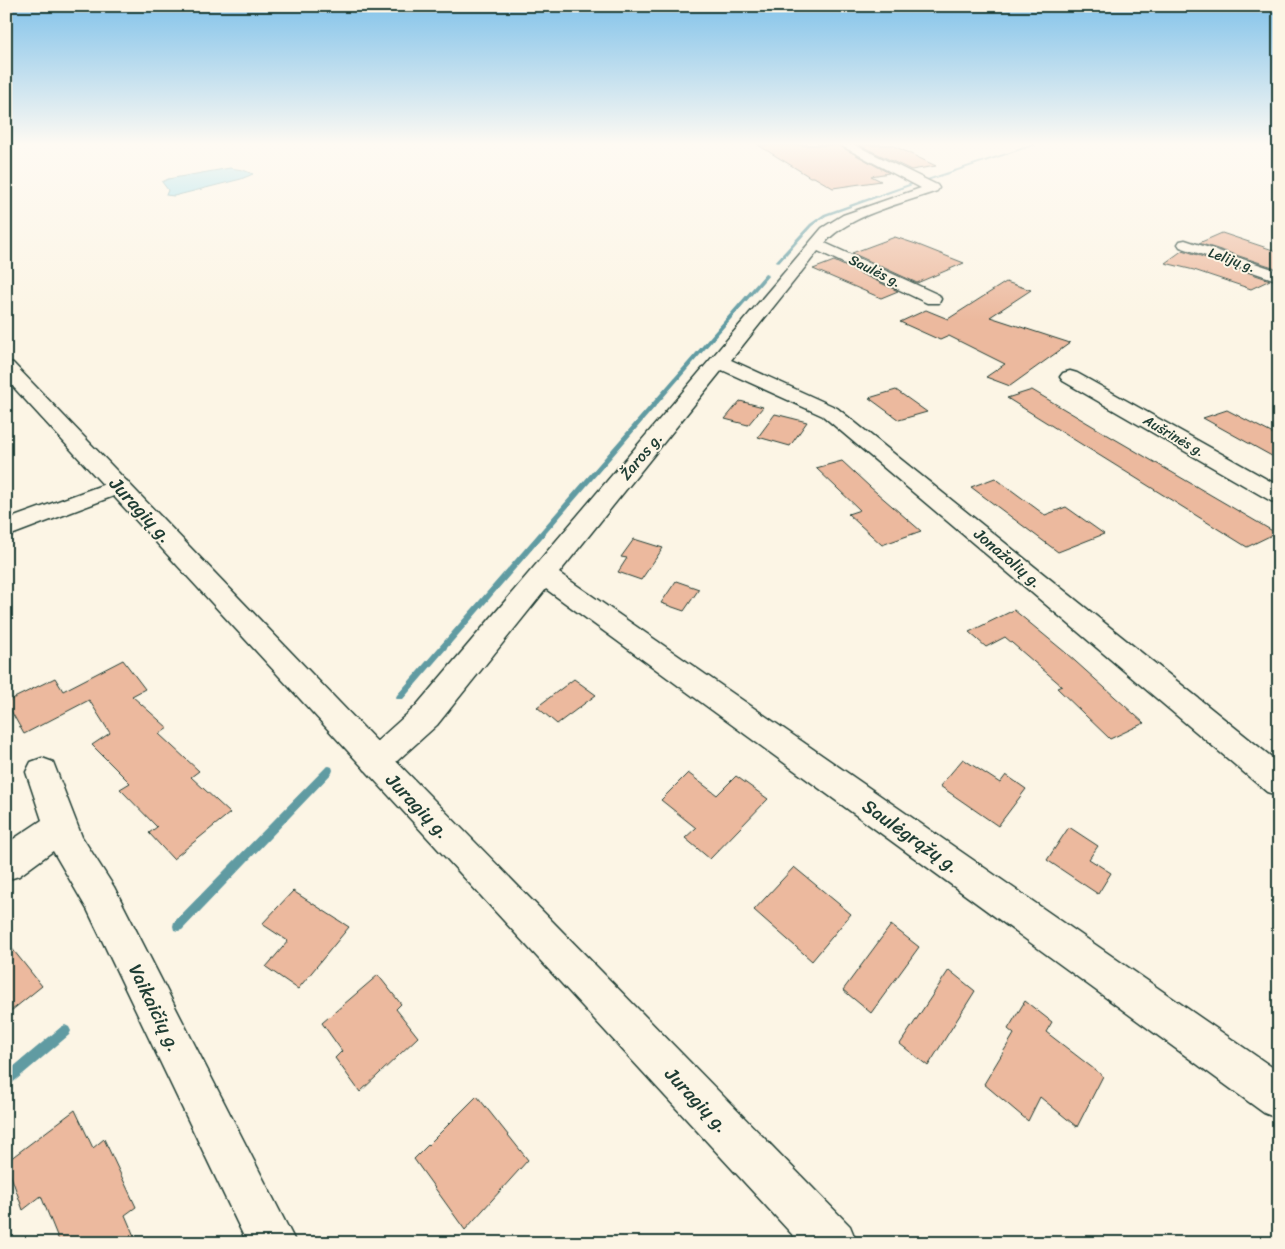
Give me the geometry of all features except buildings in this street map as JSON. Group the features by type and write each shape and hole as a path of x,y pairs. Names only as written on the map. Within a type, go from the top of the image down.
{"street":[{"name":"Žaros g.","path":"376,761 426,716 816,245 836,224 891,203"},
{"name":"Lelijų g.","path":"1185,244 1279,276"},
{"name":"Saulės g.","path":"816,245 837,253 933,299"},
{"name":"Jonažolių g.","path":"719,362 830,412 1279,782"},
{"name":"Juragių g.","path":"6,367 833,1243"},
{"name":"Aušrinės g.","path":"1070,377 1279,496"},
{"path":"6,529 119,486"},
{"name":"Saulėgrąžų g.","path":"543,574 1279,1098"},
{"name":"Vaikaičių g.","path":"42,772 67,844 101,898 272,1243"},
{"path":"6,864 60,826"}],"waterway":[{"path":"777,262 811,225 825,215 858,203"},
{"path":"400,697 767,275"},
{"path":"178,926 329,770"},
{"path":"6,1081 65,1031"}]}
